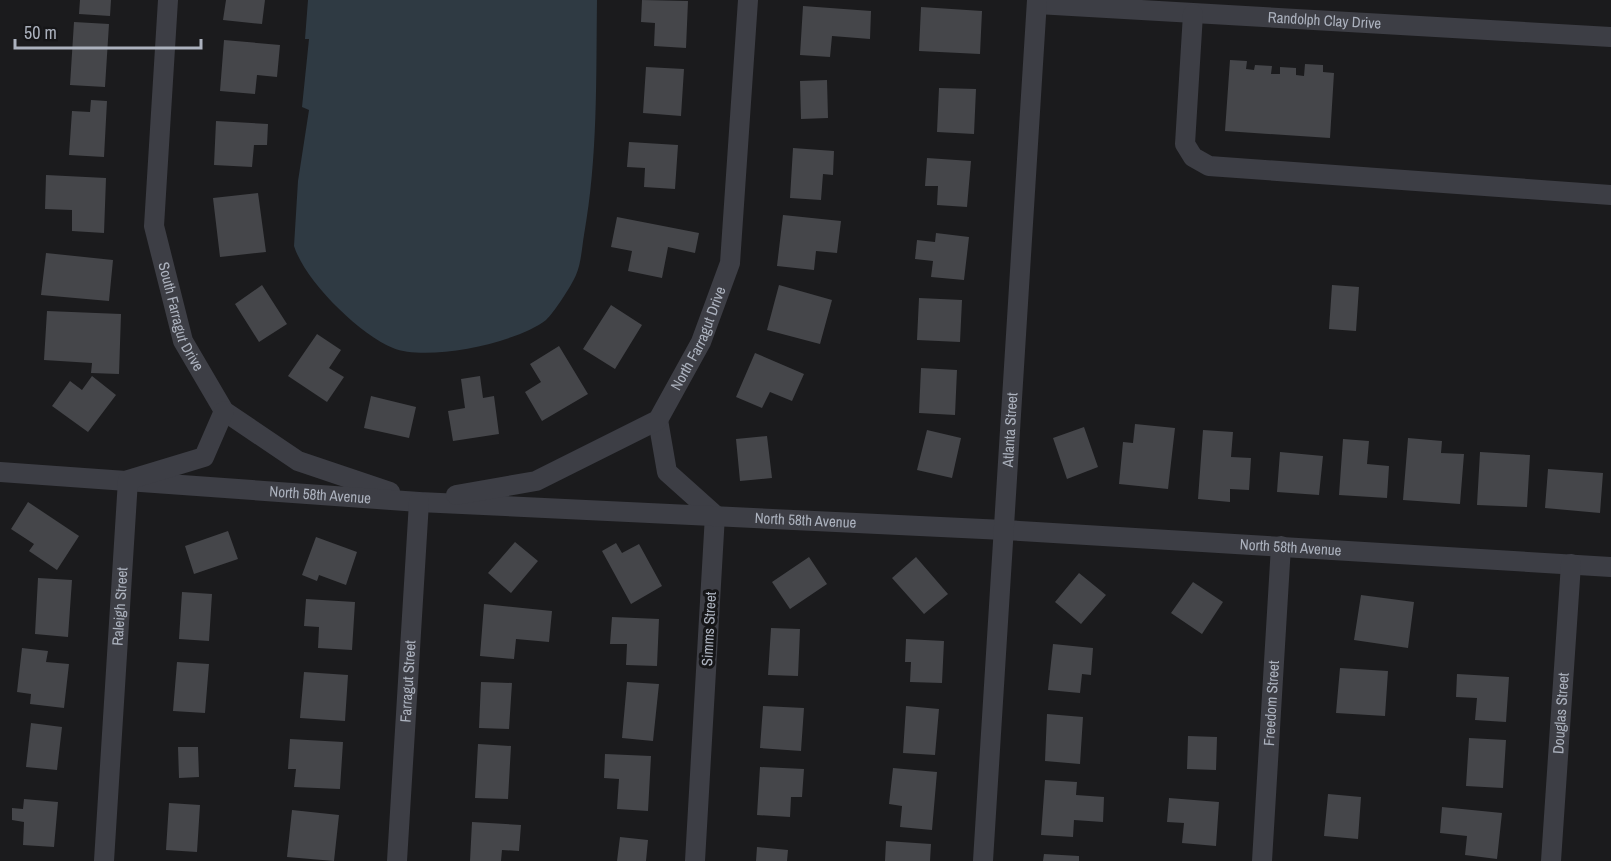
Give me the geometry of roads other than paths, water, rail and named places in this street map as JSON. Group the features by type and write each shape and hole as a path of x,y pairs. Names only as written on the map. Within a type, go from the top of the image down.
{"street":[{"name":"South Farragut Drive","path":"168,0 154,226 183,341 224,411 298,461 419,502"},
{"name":"North Farragut Drive","path":"658,420 701,342 730,263 748,0"},
{"name":"Randolph Clay Drive","path":"1037,2 1193,14 1611,37"},
{"name":"Atlanta Street","path":"983,861 1037,2"},
{"path":"1193,14 1185,144 1193,157 1209,166 1611,195"},
{"path":"128,480 204,457 224,411"},
{"path":"419,502 536,481 658,420 667,472 715,515"},
{"name":"North 58th Avenue","path":"0,472 419,502 1004,530 1611,567"},
{"name":"Raleigh Street","path":"104,861 128,480"},
{"name":"Farragut Street","path":"396,861 419,502"},
{"name":"Simms Street","path":"695,861 715,515"},
{"name":"Freedom Street","path":"1262,861 1281,546"},
{"name":"Douglas Street","path":"1551,861 1571,564"}]}
